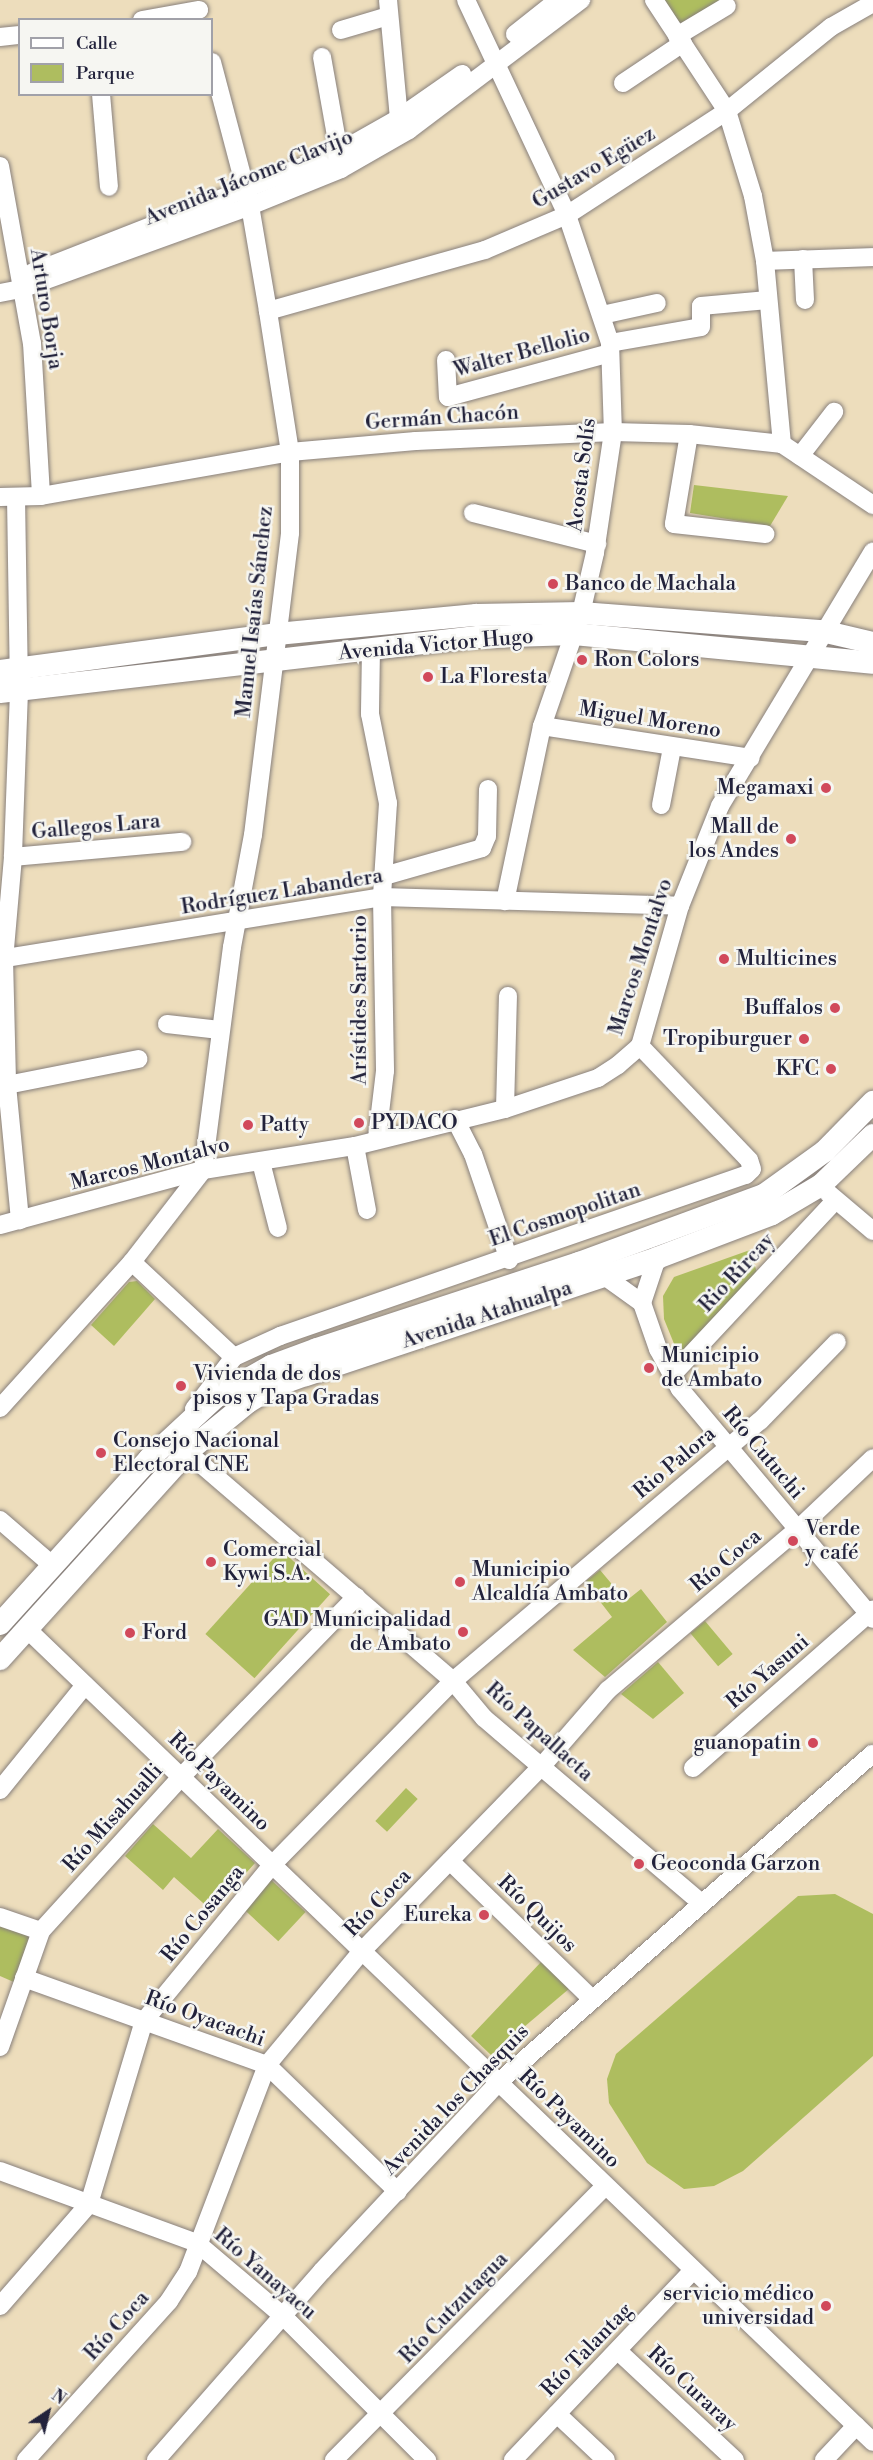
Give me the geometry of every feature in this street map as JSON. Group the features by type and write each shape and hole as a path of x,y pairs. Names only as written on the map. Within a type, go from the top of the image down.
{"main road":[{"name":"Avenida Victor Hugo","path":"9,681 277,634 476,615 581,613 822,631 871,641"},
{"name":"Avenida Victor Hugo","path":"9,681 275,661 479,637 574,634 873,663"},
{"name":"Avenida Atahualpa","path":"0,1624 52,1565 188,1421 216,1397 271,1366 579,1263 774,1190 825,1151 873,1102"},
{"name":"Avenida Atahualpa","path":"0,1659 187,1452 224,1418 275,1386 657,1258 828,1193 873,1135"}],"street":[{"name":"Acosta Solís","path":"466,0 567,215 602,315 610,348 613,432 597,544 581,613 542,726 505,901"},
{"name":"Avenida Jácome Clavijo","path":"0,282 20,284 250,206 375,151 409,130 558,0"},
{"name":"Avenida Jácome Clavijo","path":"0,293 242,188 339,152 399,118 581,0"},
{"path":"654,0 727,111 753,196 765,261 782,444"},
{"name":"Gustavo Egüez","path":"268,311 485,250 567,215 727,111 831,27 873,3"},
{"path":"623,83 726,6"},
{"path":"341,30 388,8 399,118"},
{"path":"153,18 199,10"},
{"path":"0,37 18,35"},
{"path":"322,57 339,152"},
{"name":"Manuel Isaías Sánchez","path":"203,1170 220,1030 253,835 290,533 290,452 268,311 250,206 242,188 213,66"},
{"path":"101,96 109,188"},
{"name":"Arturo Borja","path":"0,166 32,343 41,496"},
{"path":"765,261 873,257"},
{"path":"803,259 806,300"},
{"name":"Walter Bellolio","path":"446,360 448,397 610,348 701,327 701,306 768,300"},
{"path":"602,315 657,303"},
{"path":"800,456 834,412"},
{"name":"Germán Chacón","path":"8,497 41,496 290,452 428,440 613,432 689,434 782,444 873,505"},
{"path":"689,434 674,524 765,534"},
{"path":"8,497 8,811 13,857 2,959 5,1095 20,1220"},
{"path":"473,513 597,544"},
{"name":"Marcos Montalvo","path":"0,1225 203,1170 355,1146 377,1138 505,1109 598,1078 640,1046 680,906 720,806 809,657 822,631 873,551"},
{"name":"Arístides Sartorio","path":"371,648 370,714 388,803 382,897 385,1071 377,1138"},
{"name":"Miguel Moreno","path":"542,726 750,758"},
{"path":"661,805 672,747"},
{"path":"384,876 482,848 487,836 488,789"},
{"name":"Gallegos Lara","path":"13,857 182,842"},
{"name":"Rodríguez Labandera","path":"2,959 382,897 680,906"},
{"path":"505,1109 508,996"},
{"path":"167,1024 220,1030"},
{"name":"El Cosmopolitan","path":"234,1357 280,1336 509,1260 747,1175 752,1169 749,1160 640,1046"},
{"path":"5,1095 138,1059"},
{"path":"455,1119 473,1154 509,1260"},
{"path":"355,1146 367,1210"},
{"path":"261,1162 278,1228"},
{"path":"0,1408 132,1262 203,1170"},
{"path":"828,1193 873,1231"},
{"name":"Rio Rircay","path":"672,1375 828,1193"},
{"path":"642,1303 657,1258"},
{"path":"132,1262 234,1357 188,1421"},
{"name":"Río Cutuchi","path":"579,1263 606,1275 642,1303 672,1375 729,1447 872,1614"},
{"name":"Rio Palora","path":"534,1610 760,1421 837,1342"},
{"name":"Río Papallacta","path":"187,1452 453,1681 484,1718 700,1902"},
{"name":"Río Coca","path":"26,2460 169,2301 188,2272 197,2243 267,2065 362,1952 541,1767 608,1690 798,1529 873,1458"},
{"path":"0,1520 52,1565"},
{"name":"Río Misahualli","path":"0,2047 41,1930 182,1776 356,1597"},
{"name":"Río Cosanga","path":"0,2306 88,2204 144,2021 272,1865 453,1681 534,1610"},
{"name":"Río Yasuni","path":"693,1768 872,1614"},
{"name":"Río Payamino","path":"27,1629 499,2082 604,2186 873,2442"},
{"path":"0,1790 85,1685"},
{"name":"Avenida los Chasquis","path":"156,2460 283,2316 499,2082 700,1902 873,1754"},
{"name":"Río Quijos","path":"450,1861 592,1999"},
{"path":"0,1917 41,1930"},
{"name":"Río Oyacachi","path":"24,1978 267,2065 398,2192"},
{"name":"Río Yanayacu","path":"0,2170 197,2243 283,2316 380,2416 427,2460"},
{"name":"Río Cutzutagua","path":"334,2460 380,2416 604,2186"},
{"name":"Río Talantag","path":"513,2460 693,2270"},
{"name":"Río Curaray","path":"618,2351 735,2460"},
{"path":"557,2414 606,2460"},
{"path":"824,2460 856,2426"}],"green space":[{"path":"662,0 731,0 682,27"},
{"path":"694,485 788,496 770,526 690,513"},
{"path":"750,1250 759,1279 679,1356 664,1319 663,1296 674,1277"},
{"path":"137,1281 155,1299 114,1346 91,1325 129,1282"},
{"path":"281,1550 330,1594 254,1678 205,1634"},
{"path":"600,1570 626,1601 641,1589 667,1622 605,1677 573,1650 612,1617 585,1582"},
{"path":"705,1621 733,1654 718,1666 690,1633"},
{"path":"658,1662 684,1693 653,1719 621,1694"},
{"path":"406,1788 418,1799 387,1832 375,1821"},
{"path":"153,1824 191,1858 218,1829 255,1863 212,1911 174,1877 163,1890 125,1856"},
{"path":"269,1878 306,1912 278,1941 242,1907"},
{"path":"835,1894 873,1914 873,2056 743,2171 714,2186 684,2189 647,2163 609,2103 607,2079 616,2054 798,1896"},
{"path":"0,1925 32,1936 16,1983 0,1976"},
{"path":"542,1961 570,1988 491,2055 471,2036"}],"place":[{"name":"Banco de Machala","path":"553,584"},
{"name":"Ron Colors","path":"582,660"},
{"name":"La Floresta","path":"428,677"},
{"name":"Megamaxi","path":"826,788"},
{"name":"Mall de los Andes","path":"791,839"},
{"name":"Multicines","path":"724,959"},
{"name":"Buffalos","path":"835,1008"},
{"name":"Tropiburguer","path":"804,1039"},
{"name":"KFC","path":"831,1069"},
{"name":"PYDACO","path":"359,1123"},
{"name":"Patty","path":"248,1125"},
{"name":"Municipio de Ambato","path":"649,1368"},
{"name":"Vivienda de dos pisos y Tapa Gradas","path":"181,1386"},
{"name":"Consejo Nacional Electoral CNE","path":"101,1453"},
{"name":"Verde y café","path":"793,1541"},
{"name":"Comercial Kywi S.A.","path":"211,1562"},
{"name":"Municipio Alcaldía Ambato","path":"460,1582"},
{"name":"GAD Municipalidad de Ambato","path":"463,1632"},
{"name":"Ford","path":"130,1633"},
{"name":"guanopatin","path":"813,1743"},
{"name":"Geoconda Garzon","path":"639,1864"},
{"name":"Eureka","path":"484,1915"},
{"name":"servicio médico universidad","path":"826,2306"}]}
